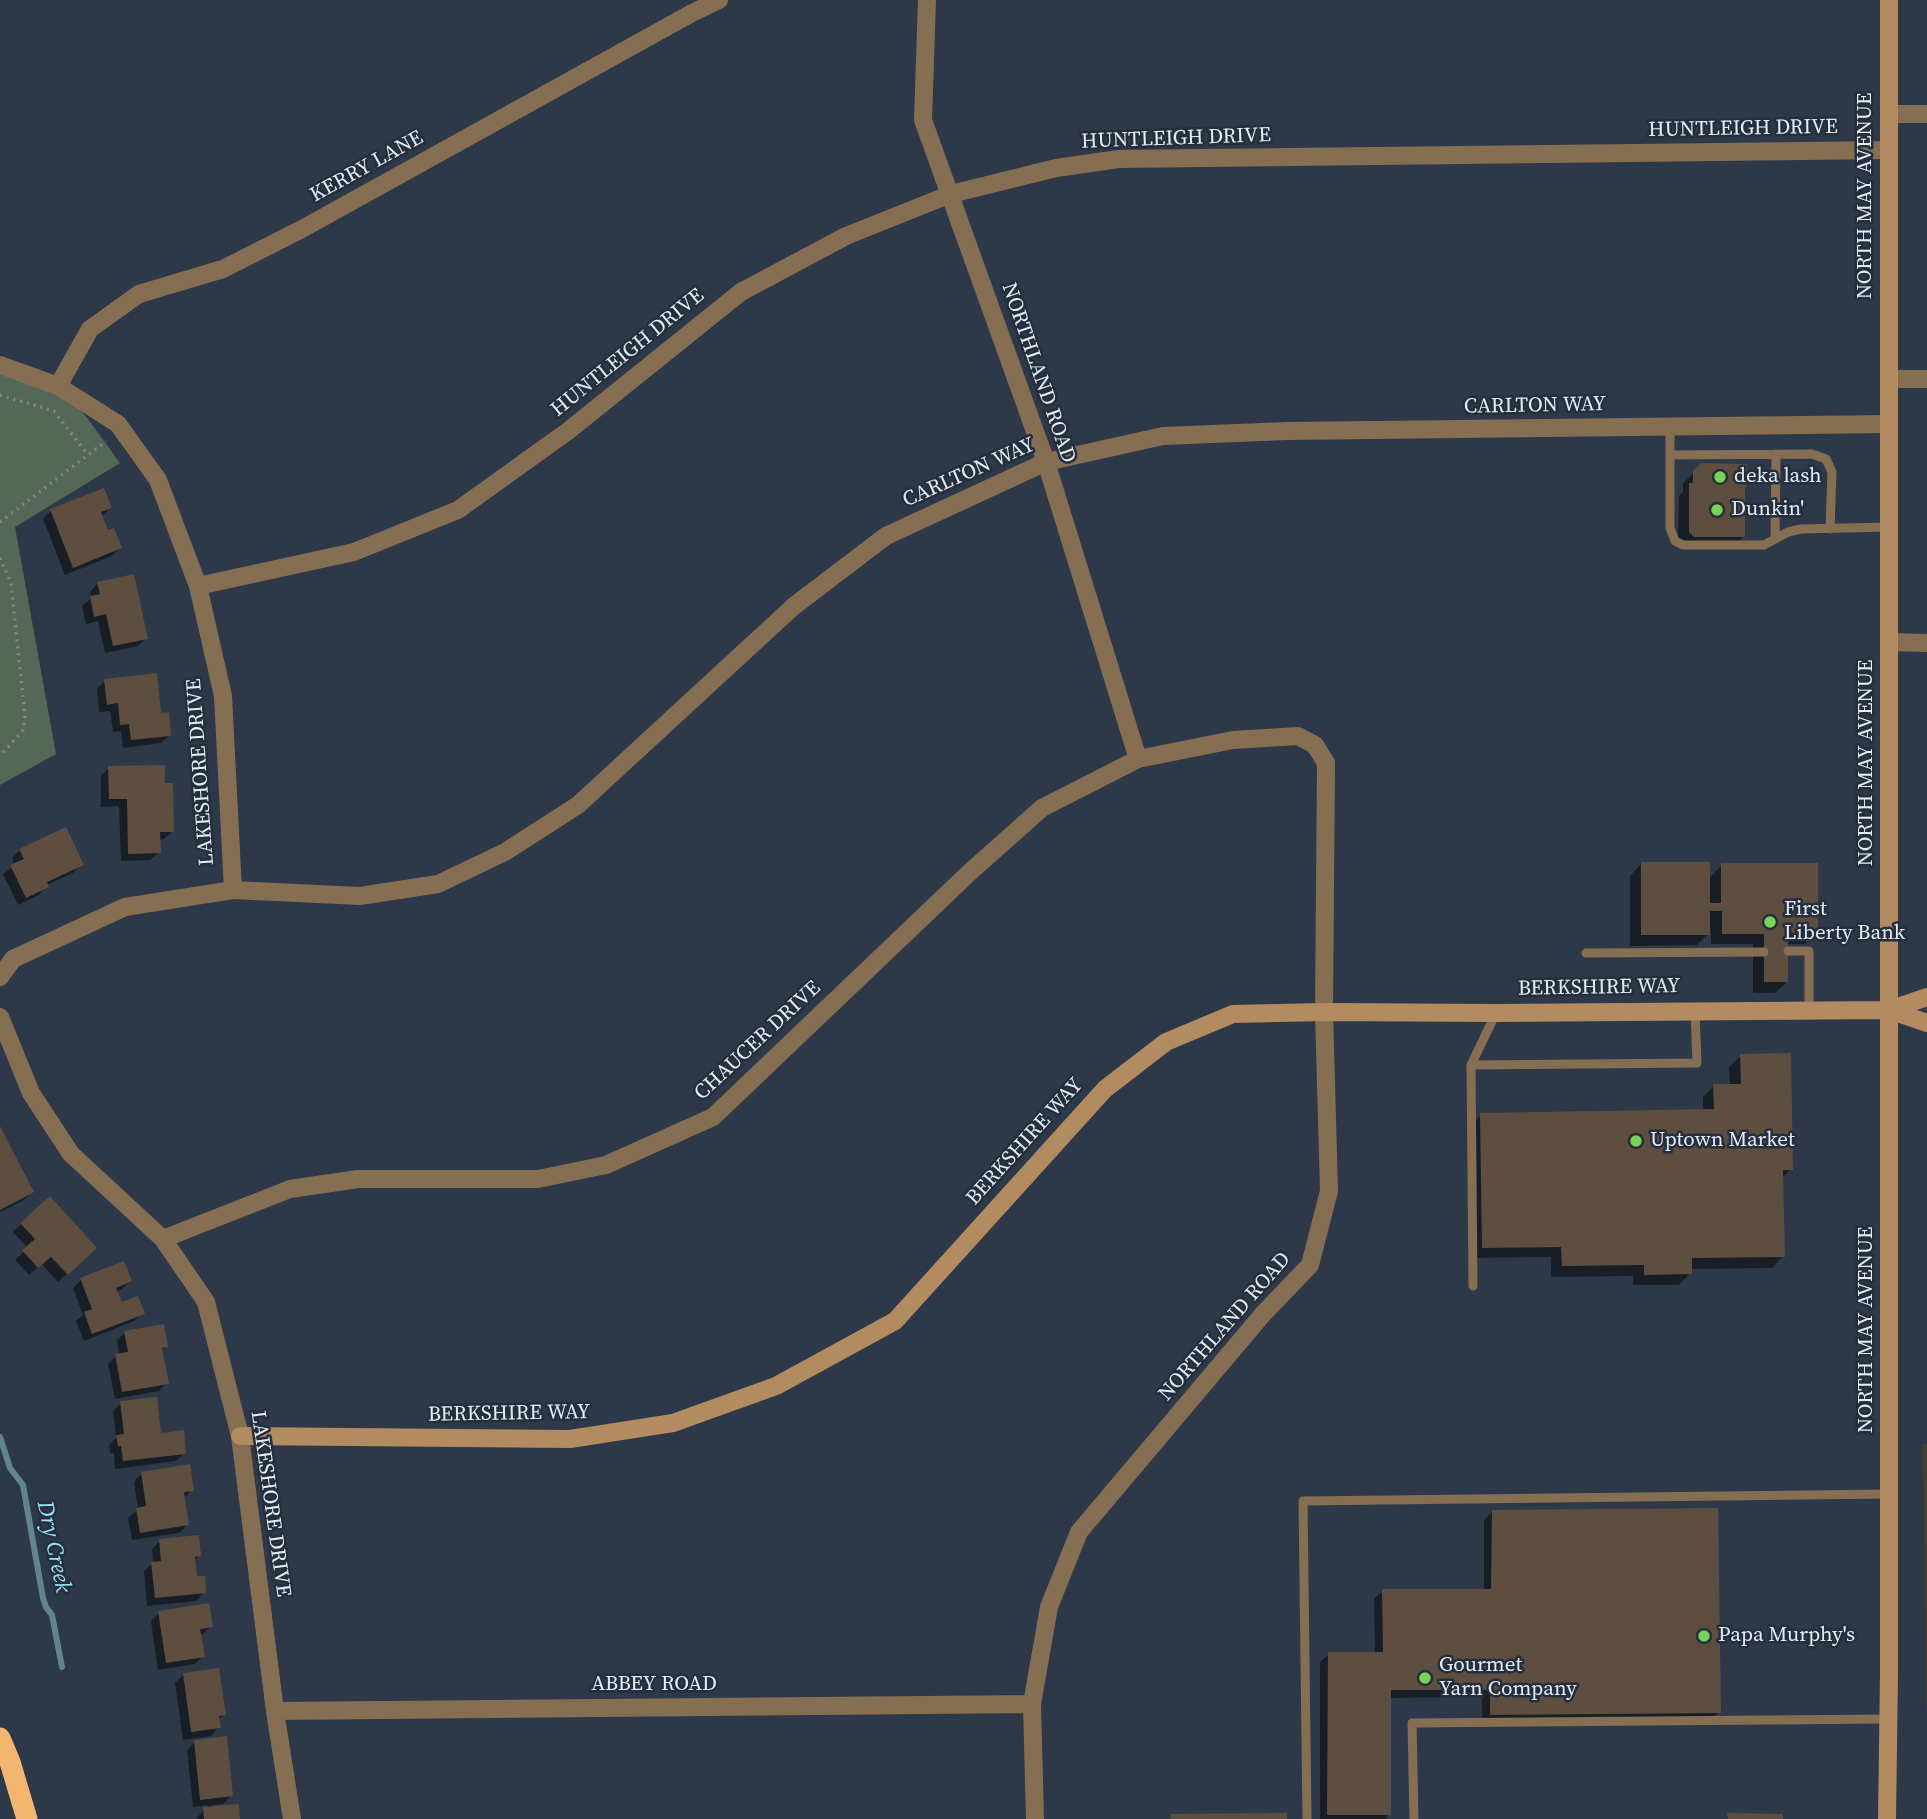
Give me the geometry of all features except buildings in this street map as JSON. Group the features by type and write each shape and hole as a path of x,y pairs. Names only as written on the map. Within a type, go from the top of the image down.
{"highway":[{"path":"0,1738 27,1819"}],"street":[{"name":"KERRY LANE","path":"58,386 90,329 139,294 223,269 302,229 719,0"},
{"name":"NORTHLAND ROAD","path":"927,0 923,120 1046,461 1138,759"},
{"name":"NORTH MAY AVENUE","path":"1887,1819 1889,0"},
{"path":"1889,114 1927,114"},
{"name":"HUNTLEIGH DRIVE","path":"198,586 354,552 458,510 568,431 741,292 846,236 951,194 1056,168 1119,159 1889,150"},
{"name":"LAKESHORE DRIVE","path":"0,365 58,386 118,424 158,480 198,586 223,696 233,890 125,907 13,959 0,977"},
{"path":"1889,379 1927,379"},
{"name":"CARLTON WAY","path":"233,890 360,896 438,884 505,852 578,805 794,606 886,536 1046,461 1163,436 1287,431 1889,424"},
{"path":"1889,642 1927,643"},
{"name":"CHAUCER DRIVE","path":"163,1239 290,1189 358,1179 538,1179 606,1165 713,1117 1042,808 1138,759 1246,739 1298,736 1315,745"},
{"name":"NORTHLAND ROAD","path":"1035,1819 1032,1704 1049,1607 1079,1532 1264,1314 1310,1265 1329,1191 1324,1012 1326,763 1315,745"},
{"path":"1889,1010 1927,998"},
{"path":"1889,1010 1927,1023"},
{"name":"BERKSHIRE WAY","path":"240,1436 570,1439 673,1423 776,1386 895,1321 1105,1089 1166,1042 1233,1014 1889,1010"},
{"name":"LAKESHORE DRIVE","path":"0,1017 31,1093 71,1154 163,1239 206,1302 240,1436 275,1711 292,1819"},
{"name":"ABBEY ROAD","path":"275,1711 1032,1704"}],"lane":[{"path":"1670,427 1670,528 1675,541 1683,545 1764,545 1788,532 1801,529 1889,527"},
{"path":"1775,539 1776,454"},
{"path":"1670,455 1812,454 1826,459 1832,472 1830,529"},
{"path":"1788,951 1809,951 1809,1009"},
{"path":"1586,953 1764,952"},
{"path":"1471,1065 1697,1063 1695,1010"},
{"path":"1473,1286 1471,1065 1496,1013"},
{"path":"1307,1819 1303,1501 1889,1494"},
{"path":"1414,1819 1412,1723 1888,1719"}],"path":[{"path":"0,395 54,411 88,455"},
{"path":"0,522 108,439"},
{"path":"0,558 11,583 25,716 23,730 0,757"}],"shaded area":[{"path":"1923,1444 1927,1444 1927,1736"}],"green space":[{"path":"0,363 50,383 85,415 120,463 15,527 56,754 0,785"}],"waterway":[{"name":"Dry Creek","path":"0,1437 10,1468 23,1485 43,1598 52,1615 62,1667"}],"place":[{"name":"deka lash","path":"1720,477"},
{"name":"Dunkin'","path":"1717,510"},
{"name":"First Liberty Bank","path":"1770,922"},
{"name":"Uptown Market","path":"1636,1141"},
{"name":"Papa Murphy's","path":"1704,1636"},
{"name":"Gourmet Yarn Company","path":"1425,1678"}]}
